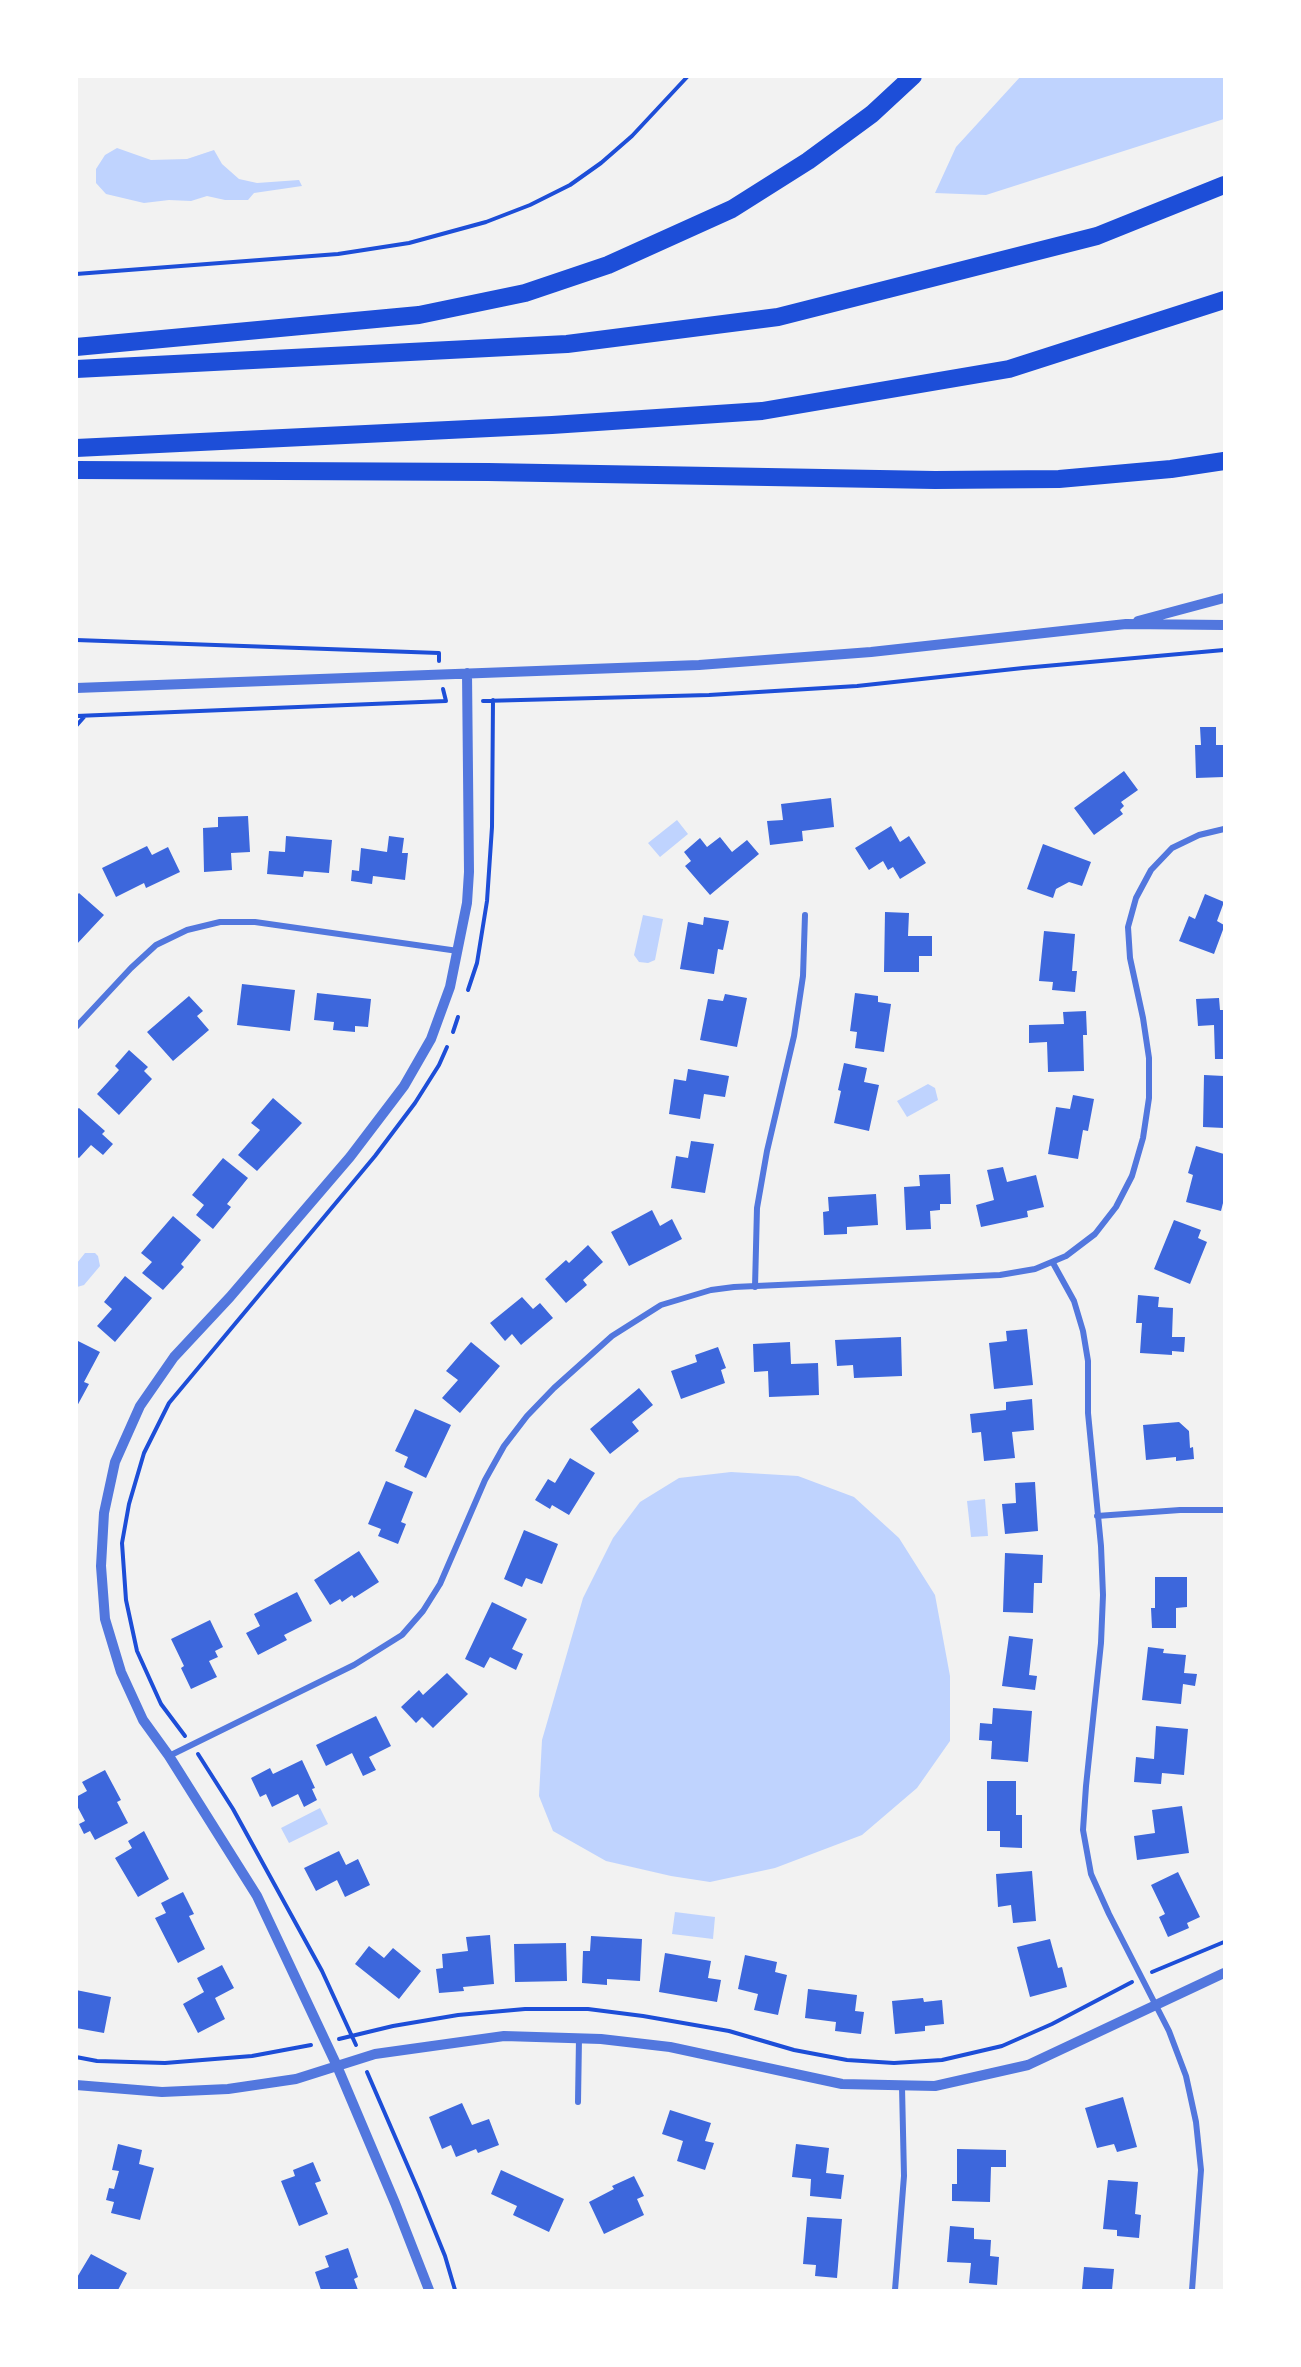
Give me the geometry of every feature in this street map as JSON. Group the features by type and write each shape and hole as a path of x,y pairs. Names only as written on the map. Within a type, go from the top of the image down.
{"highway":[{"path":"76,347 419,315 536,289 608,266 732,209 808,161 863,121 913,76"},
{"path":"76,369 567,345 778,317 1097,236 1224,185"},
{"path":"76,448 552,425 762,411 1009,369 1224,300"},
{"path":"76,470 488,472 946,480 1059,479 1171,469 1224,461"}],"street":[{"path":"1126,624 1224,598"},
{"path":"76,688 722,663 871,652 1126,624 1224,625"},
{"path":"429,2290 337,2066 257,1896 169,1756 143,1720 121,1672 105,1619 101,1566 104,1513 115,1462 140,1406 174,1357 350,1157 404,1086 431,1039 450,987 468,903 467,673"},
{"path":"169,1756 354,1665 402,1635 423,1611 440,1584 485,1480 504,1446 527,1416 554,1388 612,1336 661,1305 687,1295 711,1290 1000,1275 1035,1269 1053,1263 1095,1234 1116,1207 1132,1176 1143,1138 1149,1098 1149,1058 1130,958 1128,927 1136,898 1151,870 1172,848 1199,835 1224,829"},
{"path":"755,1287 757,1208 767,1151 797,1016 803,976 806,915"},
{"path":"76,1027 131,968 156,945 187,930 220,922 255,922 458,951"},
{"path":"1053,1263 1074,1301 1083,1331 1088,1361 1088,1413 1101,1546 1103,1595 1101,1643 1083,1830 1091,1874 1168,2031 1186,2076 1196,2122 1202,2170 1192,2290"},
{"path":"1097,1516 1180,1510 1224,1510"},
{"path":"77,2086 162,2092 228,2090 296,2079 375,2054 504,2036 579,2038 670,2048 842,2084 935,2086 1028,2065 1224,1973"},
{"path":"578,2102 579,2038"},
{"path":"895,2290 904,2176 902,2087"}],"path":[{"path":"76,274 338,254 409,243 467,228 530,205 570,185 601,163 632,136 688,76"},
{"path":"446,701 709,695 857,686 1224,650"},
{"path":"466,994 477,963 487,902 492,827 493,700"},
{"path":"76,716 84,716 76,726"},
{"path":"451,1036 459,1016"},
{"path":"447,1046 439,1065 415,1103 375,1156 169,1403 144,1453 129,1504 122,1543 126,1600 137,1651 156,1694 192,1744 233,1809 312,1951 361,2058 446,2256 455,2290"}],"water":[{"path":"1021,76 1224,77 1224,119 986,195 935,193 956,147"},
{"path":"117,148 151,160 187,159 214,150 222,164 239,179 257,183 299,180 302,186 254,193 248,200 225,200 207,196 191,201 169,200 144,203 106,194 96,183 96,169 105,155"},
{"path":"677,820 688,834 660,857 648,843"},
{"path":"643,915 663,919 655,960 648,963 639,962 634,955"},
{"path":"928,1084 935,1088 938,1100 907,1117 897,1101"},
{"path":"85,1253 95,1253 100,1266 84,1285 77,1287 77,1263"},
{"path":"731,1472 798,1476 854,1497 899,1538 935,1595 950,1676 950,1741 917,1788 862,1835 775,1868 710,1882 671,1876 606,1861 553,1831 539,1796 542,1740 583,1598 613,1538 640,1502 679,1478"},
{"path":"985,1499 988,1536 971,1537 967,1501"},
{"path":"320,1808 328,1824 289,1843 281,1828"},
{"path":"675,1912 715,1917 713,1939 672,1934"}],"building":[{"path":"1200,727 1216,727 1216,745 1224,745 1224,777 1196,778 1195,745 1201,745"},
{"path":"1124,771 1138,790 1121,802 1124,806 1120,810 1123,814 1094,835 1074,808"},
{"path":"831,798 834,827 802,831 803,841 770,845 767,821 783,820 781,804"},
{"path":"248,816 250,852 231,853 232,870 204,872 203,828 218,827 218,817"},
{"path":"891,826 900,842 909,836 926,863 900,879 893,867 888,870 883,861 869,870 855,848"},
{"path":"286,836 332,840 329,873 304,871 303,877 267,874 269,851 285,852"},
{"path":"389,836 404,838 402,853 408,853 405,880 373,876 372,884 351,881 352,870 359,871 361,848 387,852"},
{"path":"720,837 732,852 747,840 759,854 710,895 685,866 691,861 684,852 700,838 707,847"},
{"path":"1043,844 1091,862 1082,886 1069,882 1056,889 1053,898 1027,889"},
{"path":"147,846 152,855 168,847 180,872 146,888 144,883 116,897 102,868"},
{"path":"79,893 104,915 76,945 76,896"},
{"path":"1205,894 1224,902 1217,921 1224,927 1214,954 1179,941 1189,916 1195,919"},
{"path":"885,912 909,913 908,936 932,936 932,956 919,956 919,972 884,972"},
{"path":"704,917 729,921 723,950 718,949 714,974 680,969 688,922 703,925"},
{"path":"1044,931 1075,934 1072,971 1077,971 1075,992 1052,990 1053,982 1039,981"},
{"path":"242,984 295,990 290,1031 237,1025"},
{"path":"317,993 371,999 368,1027 355,1026 355,1032 333,1030 334,1022 314,1020"},
{"path":"855,993 878,996 878,1002 891,1004 884,1052 855,1048 857,1032 850,1031"},
{"path":"725,994 747,998 737,1047 700,1040 708,999 723,1001"},
{"path":"189,996 203,1011 197,1016 209,1030 173,1061 147,1032"},
{"path":"1219,998 1220,1010 1224,1010 1224,1059 1215,1059 1214,1025 1198,1026 1196,999"},
{"path":"1086,1011 1087,1035 1083,1035 1084,1071 1048,1072 1047,1042 1029,1043 1029,1025 1064,1024 1063,1012"},
{"path":"129,1050 148,1067 144,1071 152,1079 119,1115 97,1094 119,1070 115,1066"},
{"path":"844,1063 867,1068 864,1082 879,1085 869,1131 834,1123"},
{"path":"688,1069 729,1076 725,1097 704,1094 700,1119 669,1114 674,1079 686,1081"},
{"path":"1204,1075 1224,1076 1224,1128 1203,1127"},
{"path":"1073,1095 1094,1099 1088,1131 1083,1130 1078,1159 1048,1154 1056,1107 1070,1109"},
{"path":"273,1098 302,1123 257,1171 238,1155 260,1130 251,1123"},
{"path":"79,1108 105,1131 102,1134 113,1144 103,1155 91,1145 79,1158 76,1156 76,1110"},
{"path":"691,1141 714,1144 705,1193 671,1188 676,1156 688,1158"},
{"path":"1196,1146 1224,1154 1224,1199 1221,1211 1186,1202 1193,1175 1188,1173"},
{"path":"223,1158 248,1178 227,1204 231,1207 213,1229 196,1215 204,1205 192,1195"},
{"path":"1003,1167 1007,1182 1036,1175 1044,1207 1027,1211 1028,1217 981,1227 976,1205 994,1200 987,1170"},
{"path":"950,1174 951,1204 940,1204 940,1210 930,1211 931,1229 906,1230 904,1187 920,1186 919,1175"},
{"path":"876,1194 878,1225 847,1227 847,1234 824,1235 823,1212 829,1211 828,1197"},
{"path":"652,1210 660,1226 672,1219 682,1239 629,1266 611,1232"},
{"path":"173,1216 201,1240 181,1264 184,1267 163,1290 142,1273 152,1262 141,1253"},
{"path":"1174,1220 1201,1230 1198,1238 1207,1242 1190,1284 1154,1269"},
{"path":"588,1245 603,1262 583,1280 587,1285 566,1303 545,1279 566,1260 569,1263"},
{"path":"125,1276 152,1298 115,1342 97,1326 112,1309 104,1302"},
{"path":"1138,1295 1159,1297 1158,1307 1173,1308 1172,1337 1185,1337 1184,1352 1172,1351 1172,1355 1140,1353 1142,1323 1136,1323"},
{"path":"522,1297 533,1309 540,1303 553,1318 521,1345 512,1334 505,1341 490,1323"},
{"path":"1027,1329 1033,1385 994,1389 989,1343 1007,1341 1006,1331"},
{"path":"901,1337 902,1376 854,1378 853,1365 837,1366 835,1340"},
{"path":"76,1340 100,1352 84,1382 89,1384 76,1408"},
{"path":"471,1342 500,1366 460,1413 442,1398 458,1380 446,1371"},
{"path":"790,1342 791,1364 818,1363 819,1395 769,1397 768,1371 754,1372 753,1344"},
{"path":"718,1347 726,1368 721,1370 725,1383 681,1399 671,1371 697,1362 695,1355"},
{"path":"639,1388 653,1405 632,1422 639,1431 610,1454 590,1429"},
{"path":"1032,1399 1034,1430 1012,1432 1015,1458 984,1461 981,1432 972,1433 970,1414 1006,1410 1006,1402"},
{"path":"415,1409 451,1425 426,1478 404,1467 408,1457 395,1451"},
{"path":"1179,1422 1189,1431 1190,1448 1193,1447 1194,1459 1176,1461 1176,1457 1146,1460 1143,1425"},
{"path":"570,1458 595,1473 569,1515 552,1505 550,1509 535,1500 548,1479 555,1483"},
{"path":"386,1481 413,1492 401,1522 406,1524 398,1544 378,1536 381,1529 368,1524"},
{"path":"1035,1482 1038,1531 1005,1534 1002,1504 1016,1503 1015,1483"},
{"path":"524,1530 558,1544 542,1584 526,1578 522,1587 504,1579"},
{"path":"359,1551 379,1582 354,1598 352,1595 342,1602 340,1599 330,1605 314,1580"},
{"path":"1005,1553 1043,1555 1042,1583 1034,1583 1033,1613 1003,1612"},
{"path":"1155,1577 1187,1577 1187,1607 1176,1608 1176,1628 1152,1628 1151,1608 1155,1608"},
{"path":"297,1592 312,1621 284,1635 287,1640 258,1655 246,1633 260,1626 254,1614"},
{"path":"492,1602 527,1619 512,1649 523,1654 516,1670 490,1657 484,1668 465,1659"},
{"path":"210,1620 223,1647 215,1651 218,1657 209,1661 217,1677 191,1689 181,1668 184,1666 171,1639"},
{"path":"1009,1636 1033,1639 1029,1675 1037,1676 1035,1690 1002,1686"},
{"path":"1148,1647 1164,1649 1163,1653 1186,1655 1184,1673 1197,1674 1195,1686 1183,1684 1181,1704 1142,1700"},
{"path":"447,1673 468,1694 433,1728 422,1717 416,1723 401,1707 419,1690 423,1695"},
{"path":"993,1708 1032,1711 1028,1762 991,1759 992,1741 979,1740 980,1723 992,1724"},
{"path":"376,1716 391,1746 369,1757 376,1770 363,1776 352,1753 326,1766 316,1745"},
{"path":"1156,1726 1188,1729 1184,1775 1162,1773 1161,1784 1134,1782 1136,1757 1154,1759"},
{"path":"302,1760 315,1788 312,1789 317,1800 304,1807 298,1794 272,1807 266,1794 260,1797 251,1778 270,1768 273,1774"},
{"path":"105,1770 121,1800 117,1802 128,1823 95,1840 90,1831 84,1834 79,1824 85,1821 76,1804 76,1797 87,1791 82,1782"},
{"path":"987,1781 1016,1781 1016,1815 1022,1815 1022,1848 1000,1847 1000,1831 987,1831"},
{"path":"1182,1806 1189,1853 1137,1860 1134,1836 1155,1833 1152,1810"},
{"path":"144,1831 169,1879 138,1897 115,1858 132,1848 128,1841"},
{"path":"339,1851 346,1865 358,1859 370,1885 345,1897 337,1880 316,1891 304,1868"},
{"path":"1032,1871 1036,1921 1013,1923 1011,1905 998,1907 996,1874"},
{"path":"1178,1872 1200,1917 1187,1923 1189,1928 1168,1937 1159,1917 1165,1914 1151,1885"},
{"path":"183,1892 194,1914 189,1916 205,1949 178,1963 155,1918 166,1913 161,1903"},
{"path":"490,1935 494,1984 463,1987 464,1991 439,1993 436,1969 443,1968 442,1954 468,1951 466,1937"},
{"path":"591,1936 642,1939 640,1981 607,1979 607,1985 582,1983 583,1951 590,1951"},
{"path":"1050,1939 1058,1968 1062,1967 1067,1987 1030,1997 1017,1947"},
{"path":"566,1943 567,1981 515,1982 514,1944"},
{"path":"369,1946 384,1958 393,1948 421,1971 399,1999 355,1964"},
{"path":"665,1953 711,1961 708,1978 721,1980 717,2002 659,1992"},
{"path":"745,1955 777,1962 775,1972 787,1975 778,2015 754,2010 758,1994 738,1989"},
{"path":"222,1965 234,1988 215,1998 225,2019 198,2033 183,2004 204,1992 197,1978"},
{"path":"808,1989 857,1995 855,2011 864,2012 861,2034 835,2031 836,2022 805,2018"},
{"path":"76,1990 111,1997 104,2033 76,2028"},
{"path":"923,1998 924,2002 942,2000 944,2024 925,2026 925,2031 895,2034 892,2001"},
{"path":"1123,2097 1137,2147 1117,2152 1114,2144 1097,2148 1085,2108"},
{"path":"462,2103 472,2125 489,2119 499,2145 478,2153 476,2149 456,2157 451,2145 442,2149 429,2117"},
{"path":"670,2110 711,2123 705,2141 714,2143 705,2170 677,2161 683,2141 662,2134"},
{"path":"118,2144 142,2150 139,2164 154,2168 140,2220 111,2213 114,2202 106,2200 109,2188 114,2189 119,2171 112,2170"},
{"path":"796,2144 829,2148 826,2173 844,2175 841,2199 810,2196 811,2179 792,2177"},
{"path":"957,2149 1006,2150 1006,2167 991,2167 990,2202 952,2201 952,2184 957,2184"},
{"path":"313,2162 321,2181 315,2183 328,2214 299,2226 281,2181 295,2176 293,2170"},
{"path":"501,2170 564,2199 549,2232 513,2215 517,2206 491,2194"},
{"path":"634,2176 644,2196 637,2199 644,2215 604,2234 589,2202 614,2189 612,2186"},
{"path":"1108,2180 1138,2182 1135,2214 1141,2215 1139,2238 1117,2236 1117,2230 1103,2229"},
{"path":"807,2217 842,2219 837,2278 815,2276 816,2265 803,2264"},
{"path":"950,2226 974,2228 974,2239 991,2240 990,2256 999,2257 997,2285 969,2283 971,2263 947,2262"},
{"path":"348,2248 358,2277 354,2279 358,2290 321,2290 315,2272 329,2267 325,2256"},
{"path":"91,2254 127,2273 118,2290 76,2290 76,2279"},
{"path":"1084,2267 1114,2269 1112,2290 1082,2290"}]}
